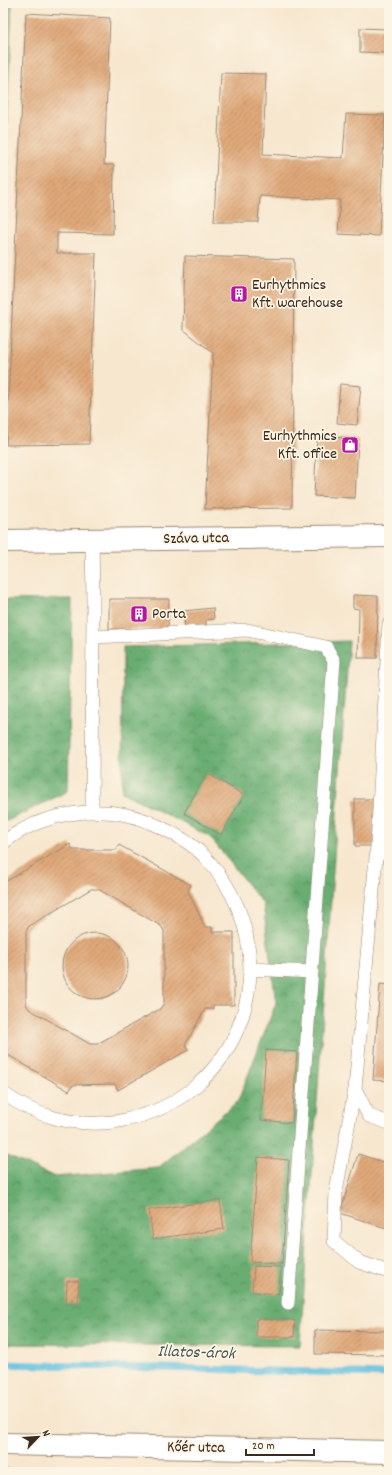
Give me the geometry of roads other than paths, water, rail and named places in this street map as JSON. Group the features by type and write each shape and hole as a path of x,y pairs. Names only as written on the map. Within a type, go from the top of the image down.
{"street":[{"name":"Száva utca","path":"3,541 389,536"},
{"name":"Kőér utca","path":"3,1444 389,1452"}],"lane":[{"path":"92,540 92,812"},
{"path":"389,624 388,674 378,839 355,1089 336,1191 334,1241 359,1262 389,1272"},
{"path":"93,637 247,630 326,647 334,661 288,1303"},
{"path":"3,842 14,834 52,817 92,812 133,816 171,832 204,856 230,889 246,928 251,969 245,1009 230,1046 205,1079 173,1103 136,1119 95,1124 55,1119 18,1104 3,1093"},
{"path":"378,839 389,858"},
{"path":"251,969 312,972"},
{"path":"355,1089 369,1116 389,1123"}],"waterway":[{"name":"Illatos-árok","path":"3,1364 389,1374"}],"place":[{"name":"Eurhythmics Kft. warehouse","path":"239,294"},
{"name":"Eurhythmics Kft. office","path":"350,445"},
{"name":"Porta","path":"139,614"}]}
